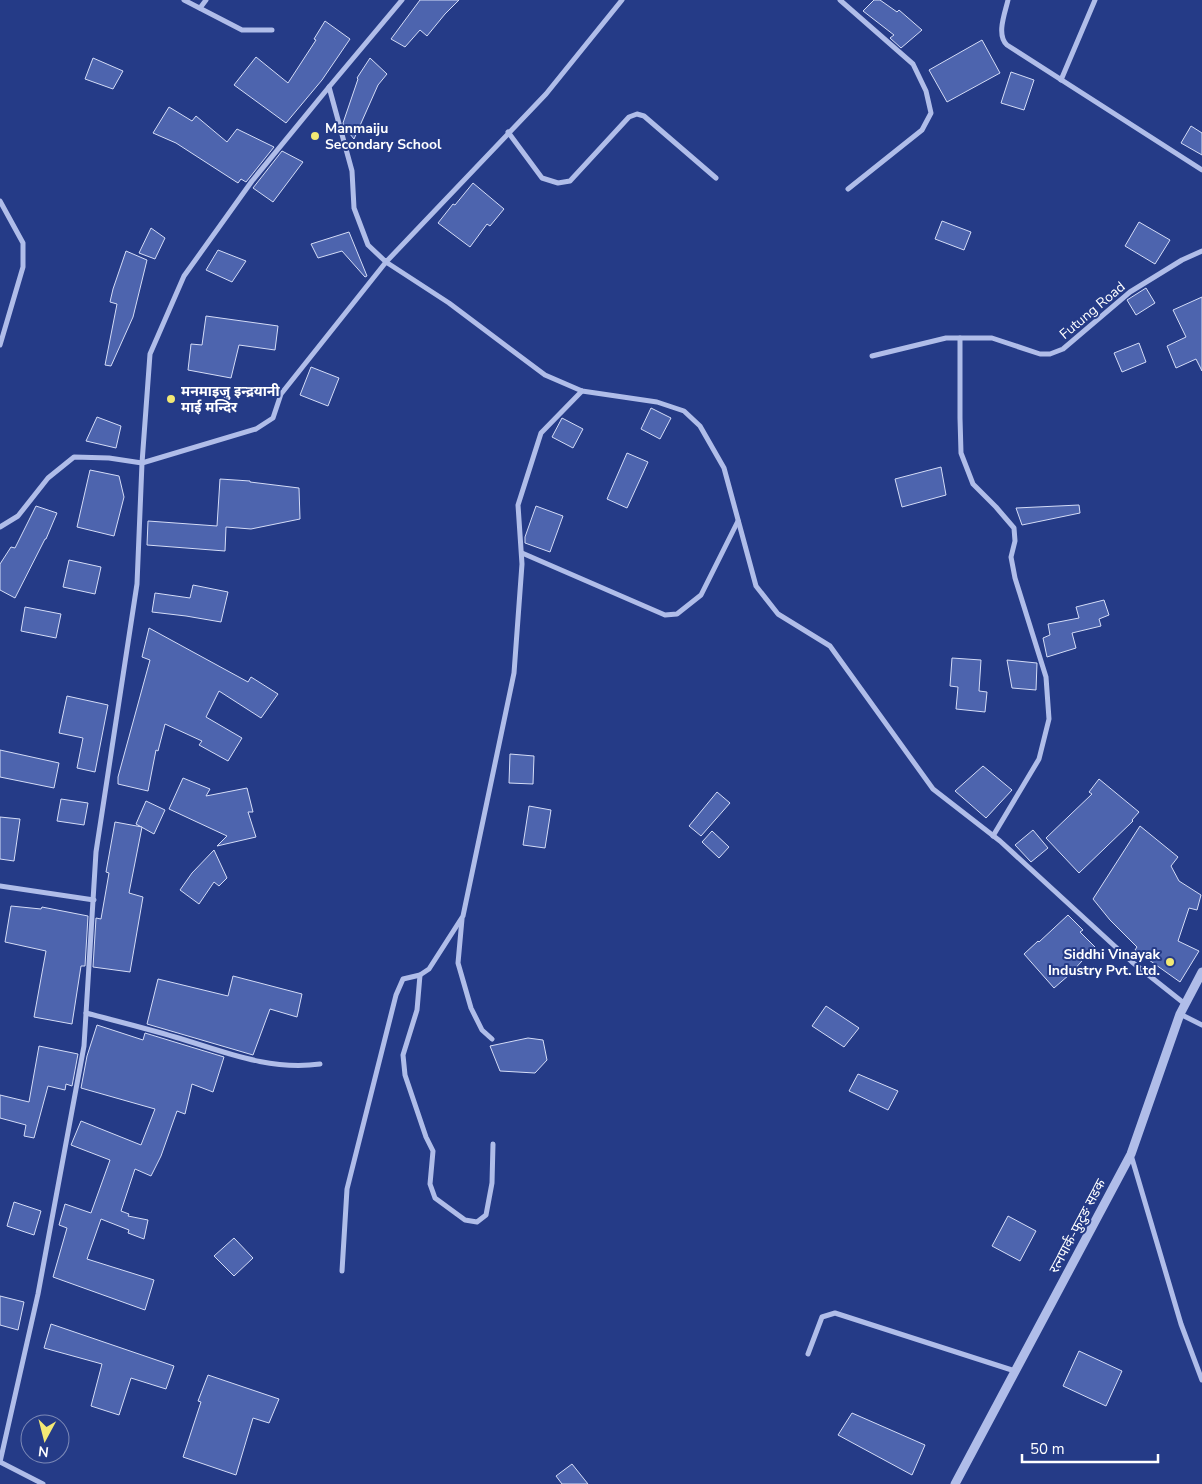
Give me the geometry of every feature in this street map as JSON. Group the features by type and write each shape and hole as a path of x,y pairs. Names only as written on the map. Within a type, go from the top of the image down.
{"street":[{"path":"184,0 242,30 272,30"},
{"path":"200,8 206,0"},
{"path":"43,1484 0,1462 38,1294 84,1046 96,852 137,584 142,463 150,354 184,276 252,181 402,0"},
{"path":"0,527 18,516 48,478 74,458 109,458 142,463 256,430 272,418 281,394 386,262 546,94 622,0"},
{"path":"840,0 913,64 926,90 931,113 922,130 848,189"},
{"path":"1008,0 1001,34 1002,41 1202,170"},
{"path":"1061,80 1095,0"},
{"path":"329,87 352,171 354,208 368,244 386,262 449,303 545,375 582,391 657,402 684,410 700,426 724,468 756,586 778,614 830,646 933,789 993,836 1132,962 1185,1004"},
{"path":"508,132 542,178 558,183 570,181 630,117 637,114 644,116 716,178"},
{"path":"0,201 23,243 24,259 24,267 0,345"},
{"name":"Futung Road","path":"872,356 946,338 992,338 1040,354 1050,354 1063,349 1130,292 1182,260 1202,251"},
{"path":"960,338 961,452 972,484 1014,528 1015,541 1011,557 1015,578 1046,676 1049,718 1039,759 993,836"},
{"path":"492,1039 482,1030 471,1008 458,963 463,916 514,673 522,553 518,505 541,433 582,391"},
{"path":"522,553 665,615 677,614 701,595 738,520"},
{"path":"0,886 94,900"},
{"path":"342,1271 346,1189 396,995 403,979 420,975 429,969 463,916"},
{"name":"रत्नपार्क-फुटुङ सडक","path":"955,1484 1131,1154 1180,1014 1202,972"},
{"path":"420,975 417,1010 403,1056 405,1074 426,1137 433,1151 430,1184 435,1198 465,1220 477,1222 486,1215 492,1183 493,1144"},
{"path":"86,1013 176,1037 242,1058 302,1066 320,1064"},
{"path":"1180,1014 1202,1026"},
{"path":"1131,1154 1181,1324 1202,1380"},
{"path":"808,1354 822,1317 835,1313 1015,1371"}],"building":[{"path":"420,0 459,0 427,36 420,30 405,47 391,39"},
{"path":"874,0 880,0 897,12 899,10 922,30 901,48 890,38 894,35 863,11"},
{"path":"325,21 350,39 322,80 286,123 234,85 256,57 288,83 316,40 314,39"},
{"path":"982,40 1000,73 947,102 929,70"},
{"path":"93,58 123,71 113,89 85,79"},
{"path":"370,58 387,74 378,85 354,139 343,123 357,78"},
{"path":"1011,72 1034,80 1024,110 1001,103"},
{"path":"169,107 192,121 196,116 227,142 237,129 274,147 246,182 241,179 238,183 176,143 153,133"},
{"path":"1191,126 1202,133 1202,155 1181,143"},
{"path":"282,151 303,162 273,202 253,188"},
{"path":"473,183 504,209 490,226 487,224 470,247 438,223"},
{"path":"942,221 971,232 964,250 935,239"},
{"path":"1139,222 1170,240 1155,264 1125,246"},
{"path":"151,228 165,238 155,259 139,253"},
{"path":"349,232 367,276 365,277 342,251 318,258 311,244"},
{"path":"218,250 246,261 232,282 206,270"},
{"path":"126,251 147,260 133,317 111,366 105,365 117,304 110,302"},
{"path":"1146,288 1155,303 1136,315 1127,300"},
{"path":"1202,297 1202,371 1196,359 1176,368 1167,346 1186,337 1173,310"},
{"path":"206,316 278,326 275,350 239,345 231,378 188,370 191,344 202,345"},
{"path":"1139,343 1146,362 1122,372 1114,353"},
{"path":"311,367 339,378 328,406 300,395"},
{"path":"651,408 671,418 660,439 641,429"},
{"path":"97,417 121,426 116,448 86,441"},
{"path":"562,418 583,429 573,448 552,437"},
{"path":"627,453 648,462 627,508 607,499"},
{"path":"941,467 946,495 902,507 895,479"},
{"path":"90,470 119,476 124,497 114,536 77,527"},
{"path":"220,479 299,488 300,519 251,529 226,527 225,551 147,545 148,521 217,526"},
{"path":"1079,505 1080,513 1022,525 1016,508"},
{"path":"36,506 57,513 46,539 15,598 0,590 0,564 11,547 15,548"},
{"path":"536,506 563,516 550,552 525,543 525,537"},
{"path":"69,560 101,567 95,594 63,587"},
{"path":"193,585 228,592 221,622 152,612 155,593 190,598"},
{"path":"1104,600 1109,615 1099,619 1101,626 1072,633 1076,648 1047,657 1043,638 1050,635 1048,624 1079,618 1076,607"},
{"path":"25,607 61,614 56,638 21,631"},
{"path":"149,628 248,682 251,677 278,694 261,718 219,691 206,717 242,738 228,761 199,745 202,741 165,724 158,751 156,750 148,791 118,784 118,777 150,660 142,657"},
{"path":"952,658 981,660 979,691 987,692 985,712 956,709 958,687 950,686"},
{"path":"1007,660 1037,663 1036,690 1012,688"},
{"path":"67,696 108,705 95,772 77,768 83,738 59,733"},
{"path":"0,750 59,763 54,788 0,777"},
{"path":"510,754 534,756 533,784 509,783"},
{"path":"983,766 1012,790 986,818 955,791"},
{"path":"183,778 210,789 206,796 247,788 253,812 248,812 256,837 217,846 227,836 169,809"},
{"path":"1099,779 1139,812 1133,821 1079,873 1046,838 1092,794 1089,792"},
{"path":"717,792 730,803 701,836 689,826"},
{"path":"61,799 88,803 84,825 57,821"},
{"path":"146,801 165,810 154,834 136,824"},
{"path":"529,806 551,810 545,848 523,845"},
{"path":"0,817 20,819 14,861 0,859"},
{"path":"115,822 142,827 129,893 143,897 130,972 93,967 96,918 101,919 109,873 106,872"},
{"path":"1140,826 1178,857 1171,866 1179,881 1201,895 1197,910 1189,908 1178,941 1199,951 1180,982 1135,950 1137,947 1110,920 1093,899"},
{"path":"1033,830 1048,848 1031,862 1015,845"},
{"path":"712,831 729,847 719,858 702,842"},
{"path":"214,850 227,878 219,886 214,882 199,904 180,890 192,873"},
{"path":"11,906 41,909 42,907 88,916 85,966 81,966 72,1024 34,1017 46,951 5,942"},
{"path":"1068,915 1083,930 1080,932 1095,947 1054,988 1024,954"},
{"path":"233,976 302,994 297,1017 270,1009 253,1055 147,1024 158,979 228,996"},
{"path":"826,1006 859,1028 844,1047 812,1026"},
{"path":"97,1025 143,1040 145,1033 224,1057 213,1092 192,1084 185,1114 177,1111 161,1156 151,1176 135,1169 121,1211 129,1214 128,1216 148,1220 144,1239 128,1233 129,1230 101,1219 87,1259 154,1280 145,1310 53,1277 67,1228 59,1225 65,1204 91,1213 110,1160 71,1145 81,1121 141,1145 155,1109 81,1088 87,1056"},
{"path":"528,1038 543,1040 547,1060 535,1073 500,1071 490,1046"},
{"path":"39,1046 78,1054 72,1086 66,1084 65,1090 48,1086 34,1138 24,1136 26,1125 0,1118 0,1095 29,1102"},
{"path":"858,1074 898,1091 888,1110 849,1091"},
{"path":"14,1202 41,1211 34,1235 7,1226"},
{"path":"1008,1216 1036,1231 1020,1261 992,1246"},
{"path":"234,1238 253,1258 234,1276 214,1256"},
{"path":"0,1296 24,1302 18,1330 0,1325"},
{"path":"51,1324 174,1366 166,1389 131,1378 119,1415 91,1406 102,1364 44,1348"},
{"path":"1079,1351 1122,1371 1106,1406 1063,1386"},
{"path":"208,1375 279,1399 269,1423 253,1418 236,1475 183,1457 201,1402 198,1401"},
{"path":"852,1413 925,1445 912,1475 838,1435"},
{"path":"572,1464 588,1484 562,1484 556,1476"}],"place":[{"name":"Manmaiju Secondary School","path":"315,136"},
{"name":"मनमाइजु इन्द्रयानी माई मन्दिर","path":"171,399"},
{"name":"Siddhi Vinayak Industry Pvt. Ltd.","path":"1170,962"}]}
